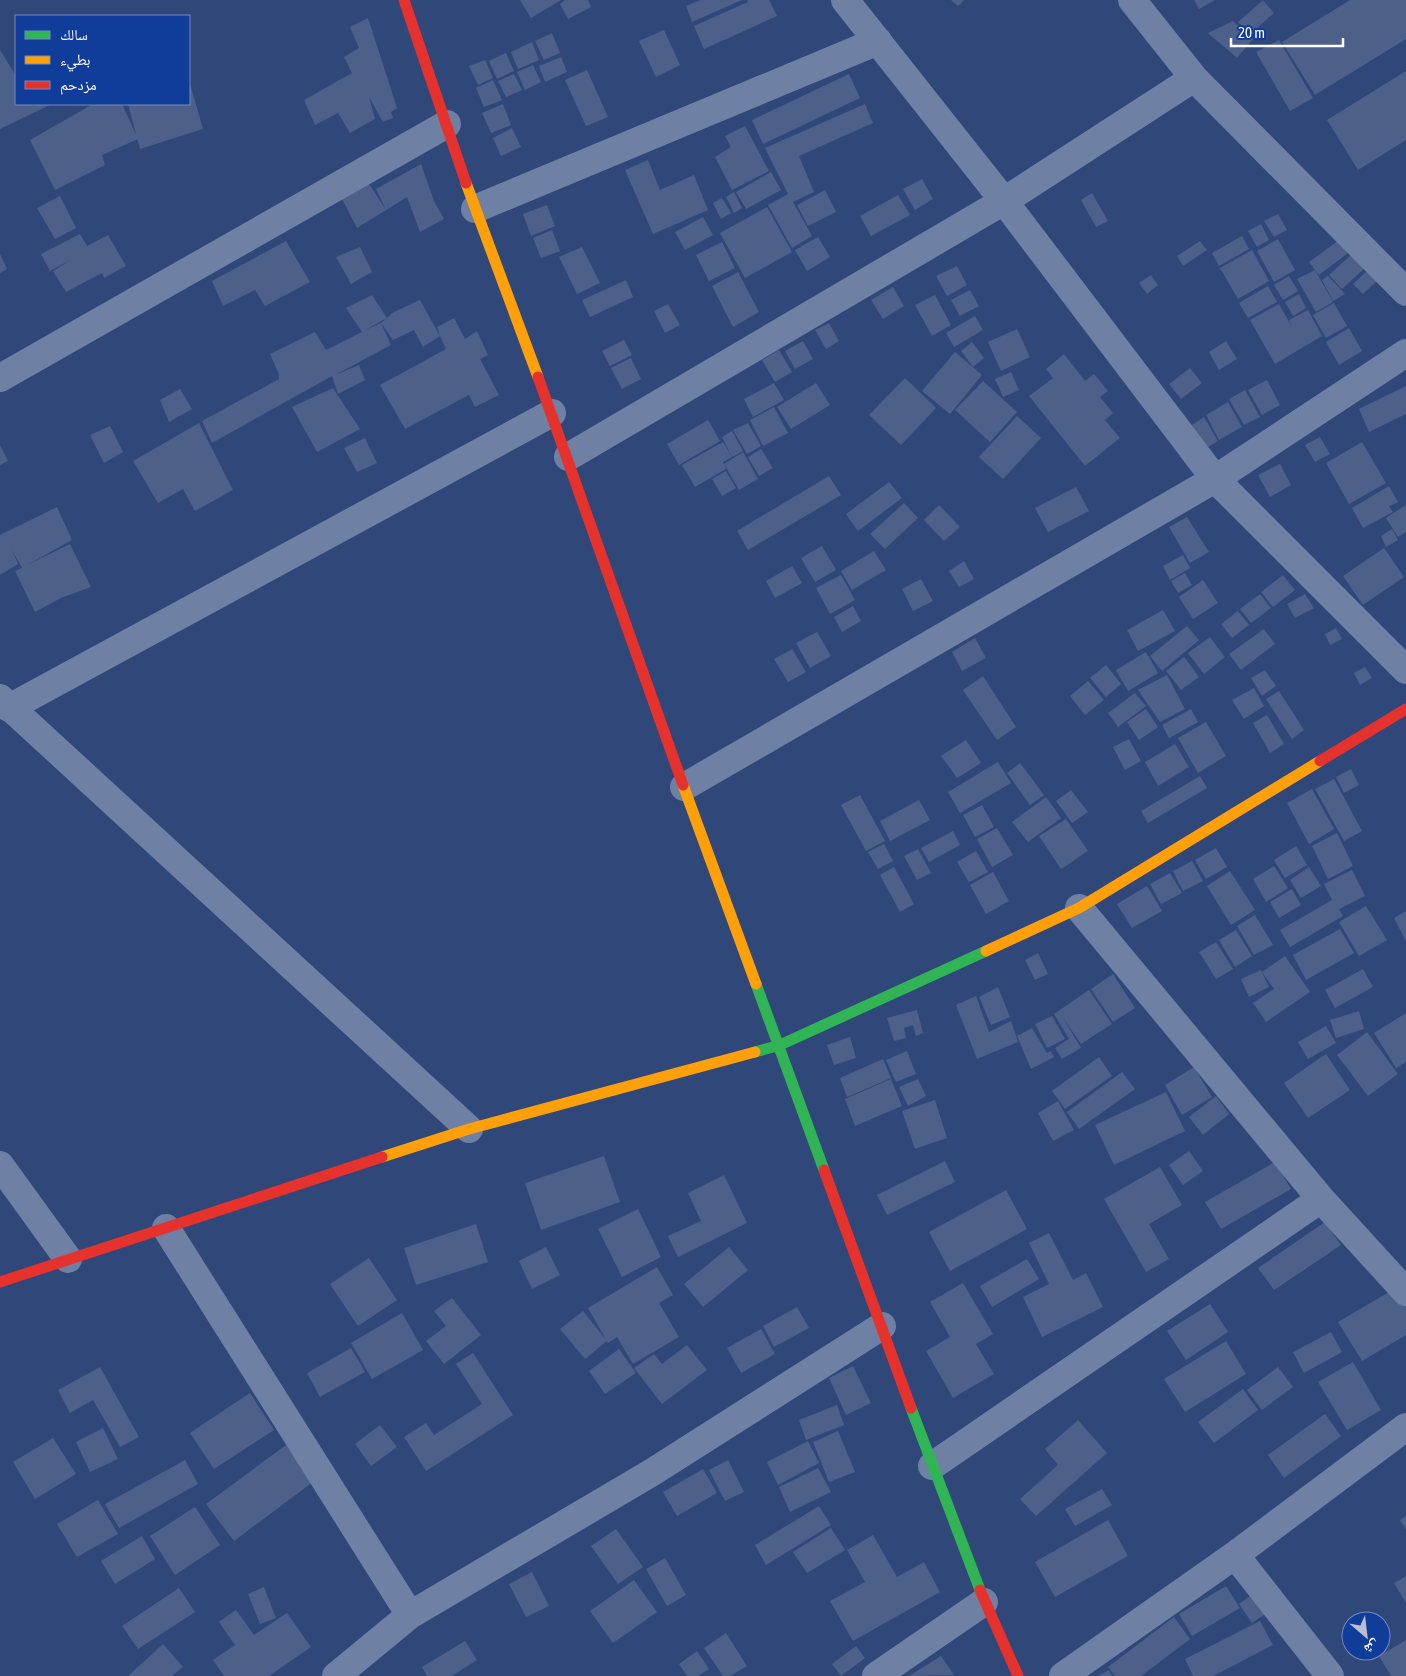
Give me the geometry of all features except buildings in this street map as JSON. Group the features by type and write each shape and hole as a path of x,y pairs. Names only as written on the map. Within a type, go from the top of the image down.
{"street":[{"path":"404,0 475,209 568,457 684,787 780,1045 932,1466 984,1602 1018,1676"},
{"path":"845,0 1004,201 1215,479 1406,670"},
{"path":"1132,0 1194,78 1406,292"},
{"path":"475,209 878,41"},
{"path":"568,457 1004,201 1194,78"},
{"path":"0,378 447,124"},
{"path":"684,787 1215,479 1406,353"},
{"path":"469,1129 5,703 552,413"},
{"path":"0,1282 469,1129 780,1045 1079,908 1406,709"},
{"path":"1079,908 1321,1199 1406,1292"},
{"path":"0,1165 68,1259"},
{"path":"932,1466 1321,1199"},
{"path":"166,1228 410,1614"},
{"path":"336,1676 410,1614 651,1473 882,1326"},
{"path":"1063,1676 1234,1555 1406,1427"},
{"path":"1234,1555 1330,1676"},
{"path":"876,1676 984,1602"}],"traffic: fast":[{"path":"755,1052 780,1045 986,951"},
{"path":"756,984 824,1170"},
{"path":"911,1408 980,1590"}],"traffic: slow":[{"path":"466,183 538,377"},
{"path":"986,951 1079,908 1320,761"},
{"path":"683,785 756,984"},
{"path":"382,1157 469,1129 755,1052"}],"traffic: jam":[{"path":"404,0 466,183"},
{"path":"538,377 683,785"},
{"path":"1320,761 1406,709"},
{"path":"0,1282 382,1157"},
{"path":"824,1170 911,1408"},
{"path":"980,1590 1018,1676"}]}
